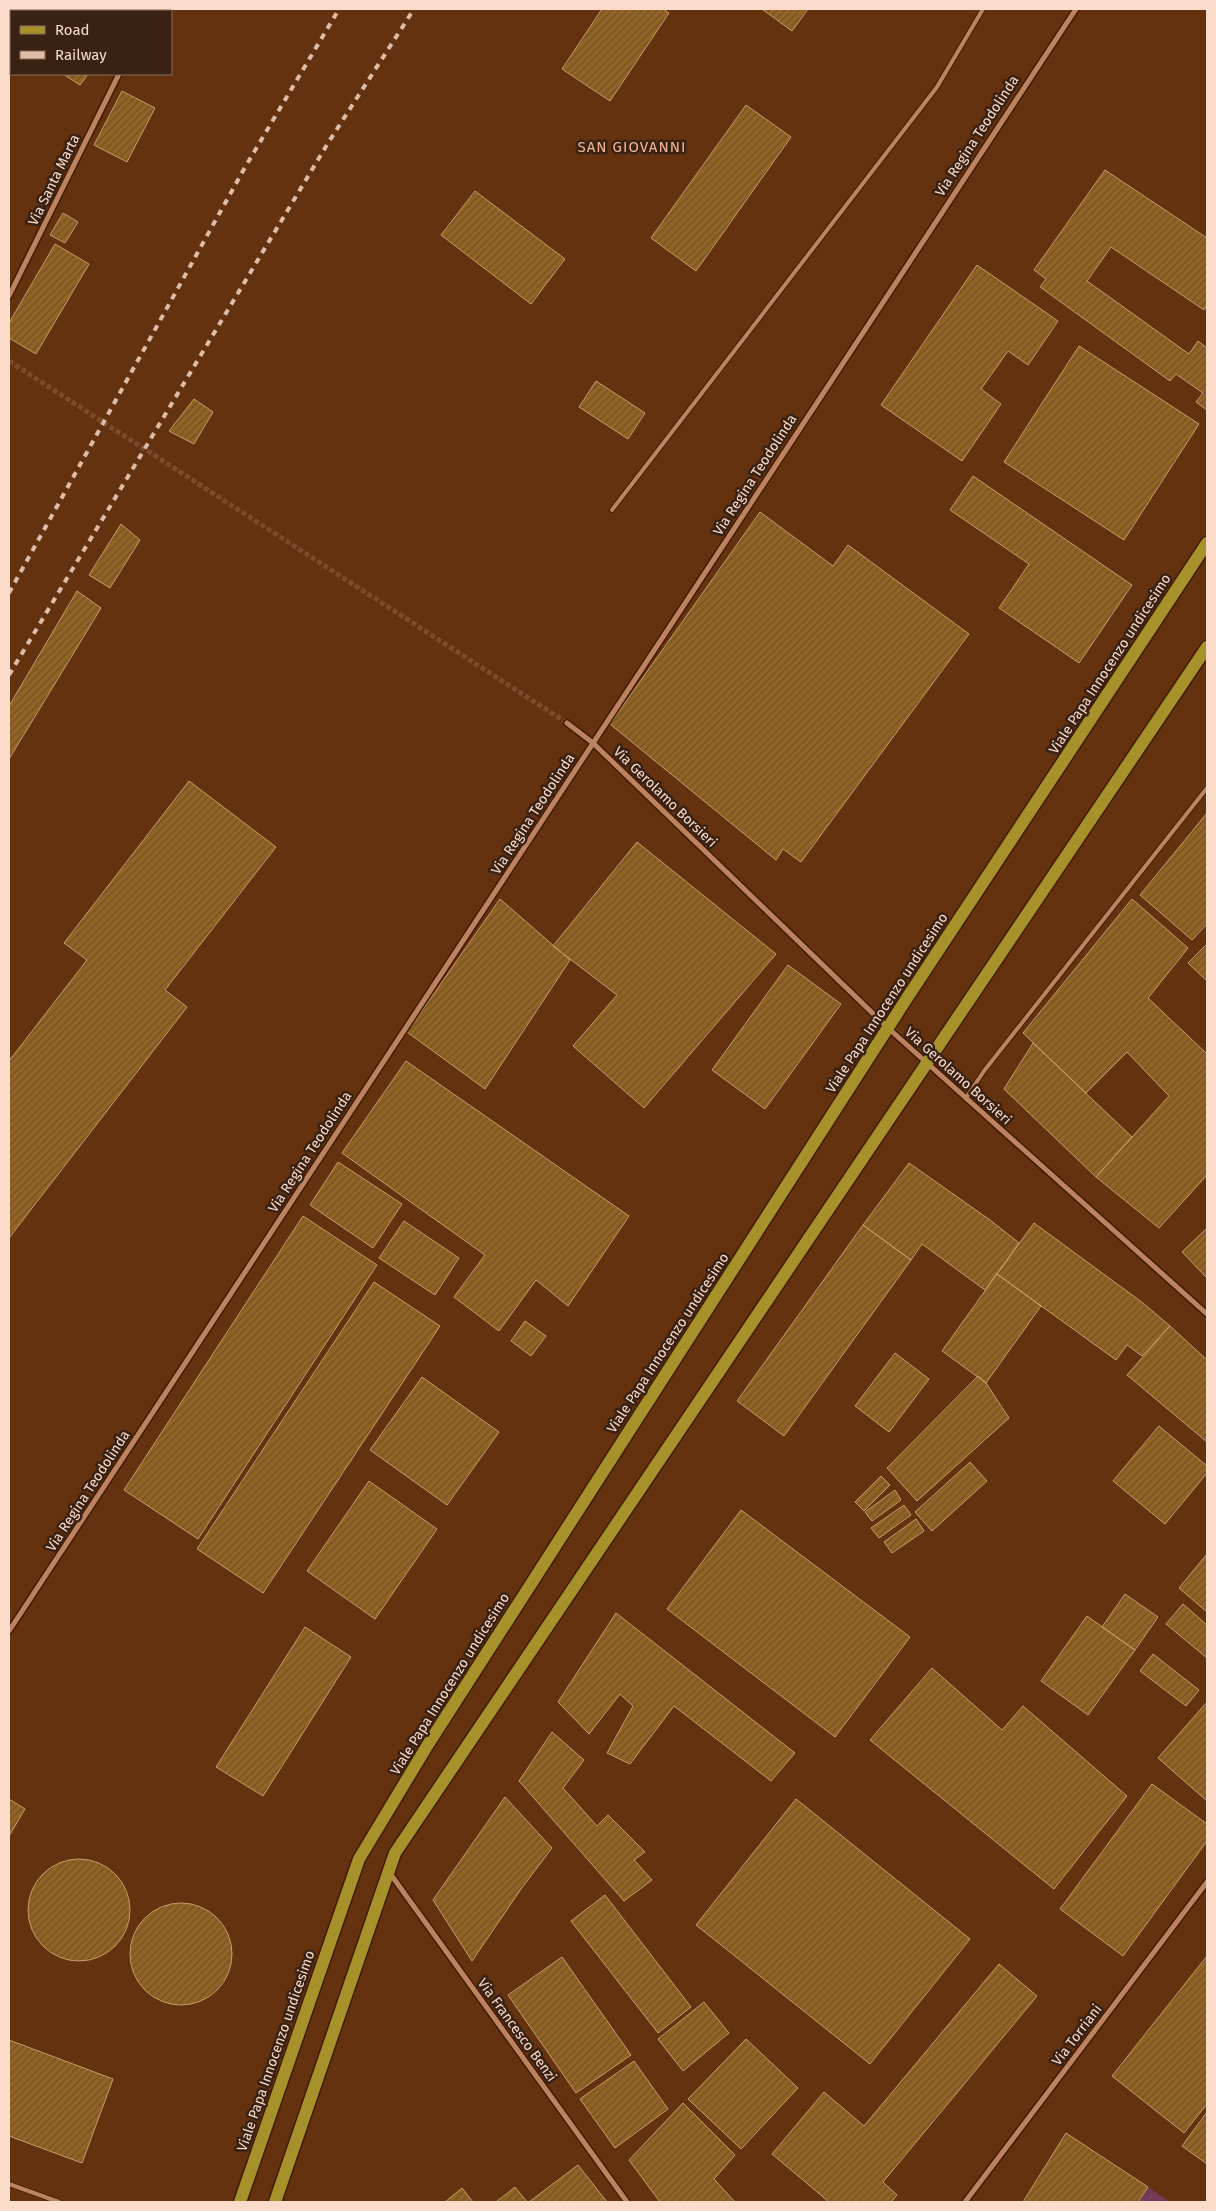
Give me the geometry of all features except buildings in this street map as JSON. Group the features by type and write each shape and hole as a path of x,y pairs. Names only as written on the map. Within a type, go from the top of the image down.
{"main road":[{"name":"Viale Papa Innocenzo undicesimo","path":"240,2202 359,1859 427,1746 888,1028 1207,543"},
{"path":"276,2202 395,1854 1207,647"}],"street":[{"name":"Via Regina Teodolinda","path":"9,1631 1076,9"},
{"name":"Via Santa Marta","path":"9,296 119,75"},
{"path":"566,723 593,744"},
{"name":"Via Gerolamo Borsieri","path":"593,744 888,1028 1207,1314"},
{"name":"Via Francesco Benzi","path":"388,1870 627,2202"},
{"name":"Via Torriani","path":"965,2202 1207,1882"}],"lane":[{"path":"612,510 937,87 983,9"},
{"path":"966,1098 984,1071 1207,788"},
{"path":"9,2184 59,2202"}],"shaded area":[{"path":"1148,2187 1170,2202 1138,2202"}],"tunnel":[{"path":"9,361 567,723"}],"railway":[{"path":"9,593 244,169 339,9"},
{"path":"9,675 328,143 414,9"}],"district":[{"name":"SAN GIOVANNI","path":"632,147"}]}
